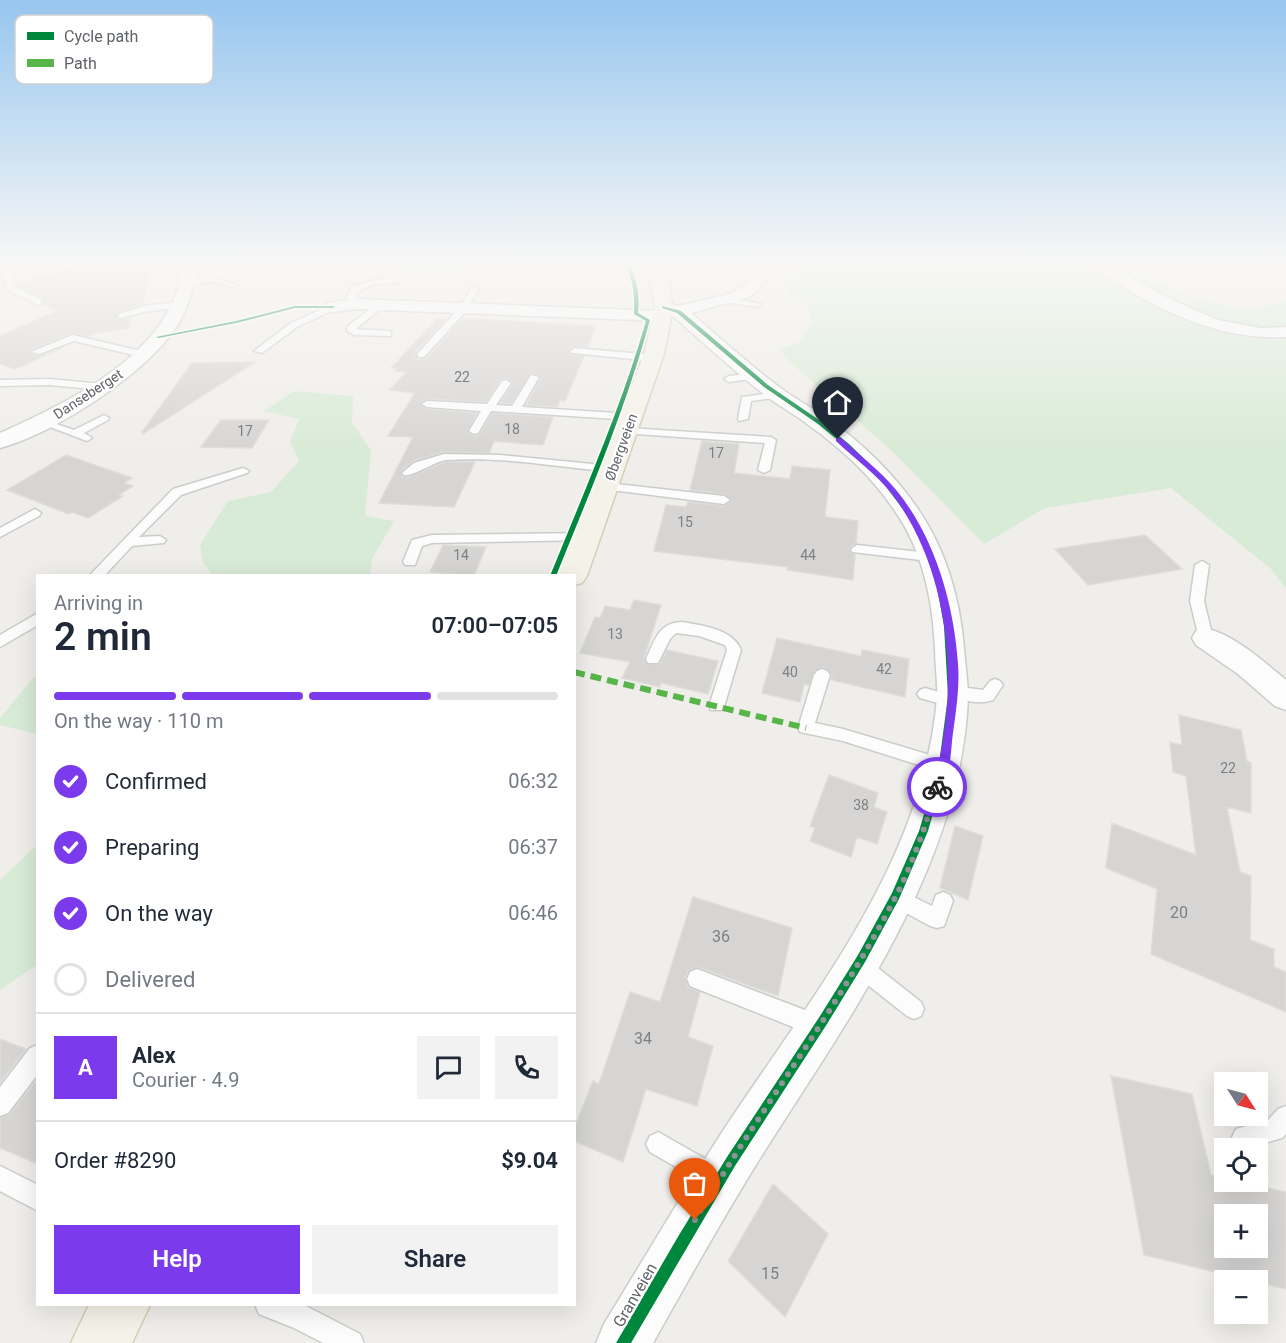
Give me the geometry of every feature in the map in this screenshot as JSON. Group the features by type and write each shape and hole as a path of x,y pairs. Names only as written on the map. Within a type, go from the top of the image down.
{"main road":[{"name":"Øbergveien","path":"573,574 664,328"},
{"path":"101,1343 120,1306"}],"street":[{"name":"Danseberget","path":"0,441 42,422 103,387 142,354 164,328"},
{"name":"Granveien","path":"623,1343 719,1179 857,964 896,897 924,831 944,766 943,696 953,664 944,596 918,527 894,491 856,454 820,424 754,383 688,328"},
{"path":"1231,328 1250,331 1286,332"},
{"path":"1206,638 1250,666 1286,698"}],"lane":[{"path":"259,351 289,328"},
{"path":"352,328 350,329 354,332 388,334"},
{"path":"421,355 445,328"},
{"path":"36,352 58,341 73,338 142,354"},
{"path":"575,351 653,358"},
{"path":"516,408 534,377"},
{"path":"0,383 49,382 103,387"},
{"path":"743,419 746,399 754,383"},
{"path":"474,431 506,384"},
{"path":"427,404 516,408 629,424 771,440 764,470"},
{"path":"76,433 104,418"},
{"path":"42,422 87,438"},
{"path":"408,472 418,465 444,457 500,458 724,500"},
{"path":"98,574 177,492 243,471"},
{"path":"0,533 35,513"},
{"path":"410,562 417,543 432,539 588,537"},
{"path":"129,542 160,540"},
{"path":"857,549 929,557"},
{"path":"1202,565 1197,601 1206,638"},
{"path":"0,642 36,619"},
{"path":"653,659 671,627 680,627 732,642 734,650 717,706"},
{"path":"822,675 806,728 843,735 944,766"},
{"path":"943,696 988,696 995,685"},
{"path":"896,897 937,919 943,900"},
{"path":"857,964 914,1009"},
{"path":"697,979 818,1026"},
{"path":"0,1105 36,1059"},
{"path":"1244,1137 1274,1130 1286,1117"},
{"path":"658,1143 719,1179"},
{"path":"0,1178 36,1198"},
{"path":"271,1306 301,1317 351,1343"}],"green space":[{"path":"809,328 1286,328 1286,589 1271,569 1171,488 1045,508 984,544 890,449 790,362 780,349 800,342"},
{"path":"294,391 353,396 352,423 371,450 365,516 394,521 372,559 370,574 212,574 203,562 200,545 228,501 271,492 299,461 290,442 299,419 264,411"},
{"path":"36,676 36,734 0,725 0,718"},
{"path":"36,846 36,966 0,990 0,880"}],"building":[{"path":"19,328 129,328 88,336 72,333 30,350 30,354 40,356 64,347 15,369 0,364 0,336"},
{"path":"429,328 438,328 416,351 416,359 426,359 454,328 594,328 588,347 575,346 568,351 572,355 584,356 565,401 560,400 557,407 526,405 541,378 540,375 532,373 511,404 500,403 513,384 505,378 500,380 486,402 427,399 420,403 427,409 477,413 467,432 475,436 480,434 492,413 553,417 543,445 494,441 489,453 443,452 413,461 401,471 402,477 408,477 446,462 475,462 454,507 379,503 413,437 388,436 415,393 390,390 406,372 395,371 398,368 391,368"},
{"path":"255,362 143,434 142,432 192,363"},
{"path":"221,420 269,420 252,448 201,447"},
{"path":"702,441 739,444 734,473 790,479 792,466 830,470 825,517 858,521 856,543 849,548 850,553 855,555 853,580 787,570 788,567 654,551 666,505 686,507 688,502 724,506 732,501 724,494 690,490"},
{"path":"66,455 132,478 124,483 133,486 119,495 123,496 88,518 72,512 69,514 7,490"},
{"path":"1145,535 1182,569 1088,585 1055,549"},
{"path":"443,545 486,547 475,574 430,572"},
{"path":"634,600 661,605 644,658 646,664 660,664 667,650 718,661 708,694 661,683 660,687 622,678 630,662 580,653 595,617 600,618 605,606 630,610"},
{"path":"777,638 861,656 862,650 909,659 905,697 831,680 832,674 823,667 815,670 809,685 804,684 800,702 762,693"},
{"path":"1179,715 1241,730 1247,761 1251,763 1251,813 1227,807 1240,872 1251,876 1250,940 1274,949 1274,967 1286,972 1286,1012 1151,954 1157,889 1106,868 1112,823 1196,855 1186,776 1173,772 1170,742 1182,745"},
{"path":"829,775 878,793 874,807 887,812 877,844 857,837 851,857 810,841 815,828 810,826"},
{"path":"955,826 983,836 968,900 940,888"},
{"path":"693,897 792,928 778,996 698,967 688,971 685,978 688,987 700,992 688,1037 713,1046 697,1106 646,1089 623,1162 576,1142 576,1124 593,1081 599,1084 630,992 660,1002"},
{"path":"0,1039 26,1049 0,1083"},
{"path":"1111,1076 1192,1094 1211,1175 1214,1176 1214,1192 1268,1192 1268,1188 1286,1192 1286,1289 1268,1285 1268,1270 1214,1272 1144,1255"},
{"path":"36,1081 36,1163 0,1148 0,1118 10,1114"},
{"path":"773,1184 828,1234 785,1317 728,1261"}],"marked path":[{"path":"576,672 806,728"}],"cycle path":[{"path":"158,337 206,328"},
{"path":"554,574 597,467 638,356 646,328"},
{"path":"623,1343 699,1213 824,1020 896,896 924,831 943,764 952,696 948,626 940,587 923,538 908,511 886,483 834,434 766,386 697,328"}],"way so far":[{"path":"695,1220 857,964 896,897 924,831 937,787"}],"route":[{"path":"838,439 894,491 918,527 944,596 953,664 953,692 944,766 937,787"}]}
